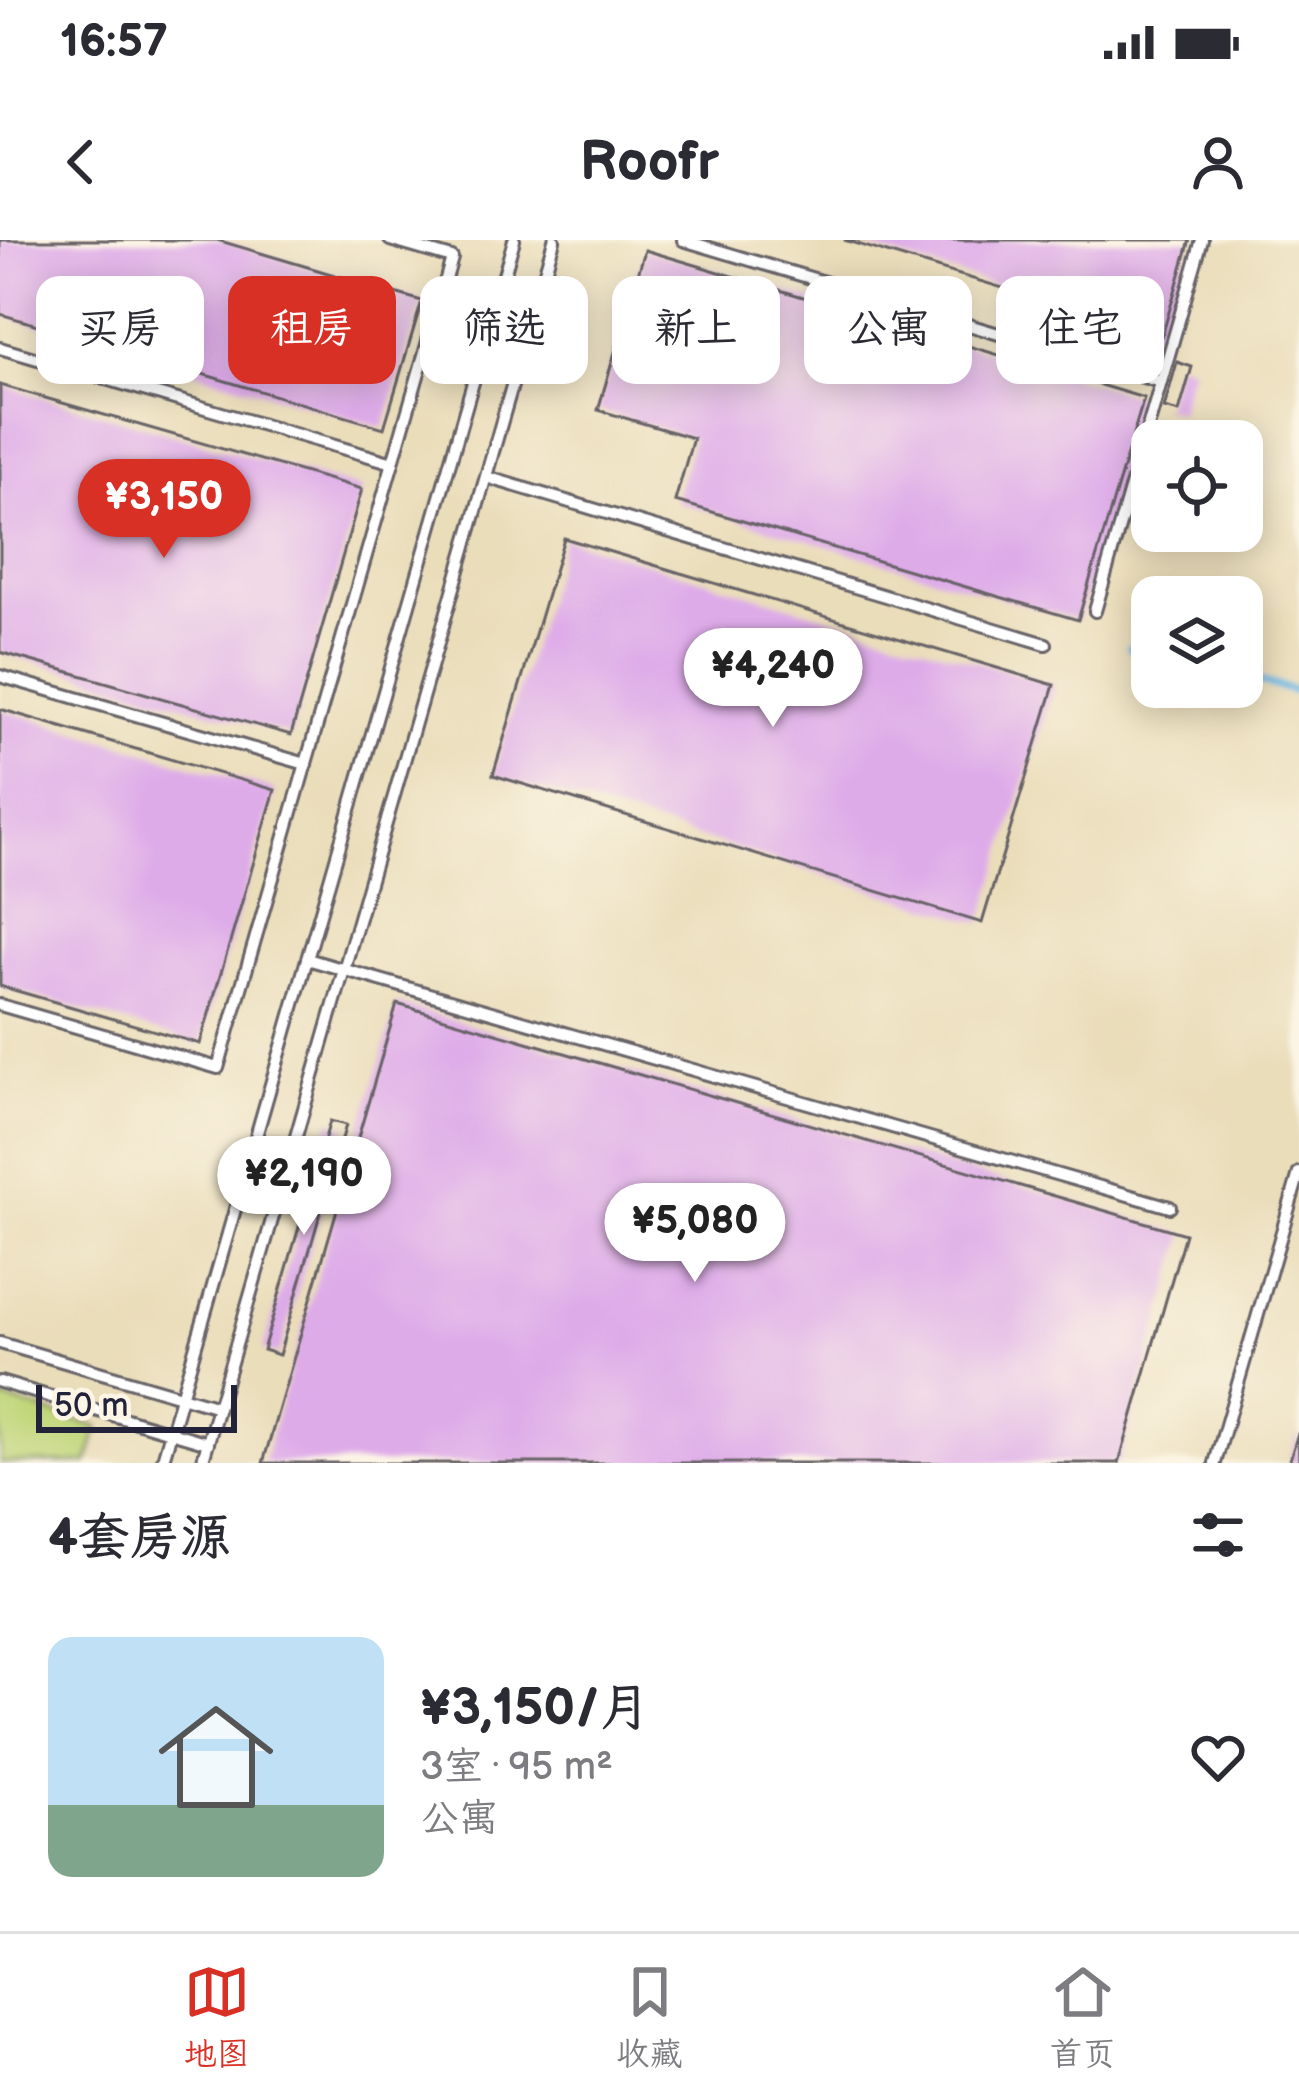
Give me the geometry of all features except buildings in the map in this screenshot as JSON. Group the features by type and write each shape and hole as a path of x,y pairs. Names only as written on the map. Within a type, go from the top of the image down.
{"lane":[{"path":"0,1004 218,1068 452,258 390,240"},
{"path":"162,1463 514,240"},
{"path":"202,1463 554,240"},
{"path":"683,240 996,333"},
{"path":"1164,368 1202,240"},
{"path":"0,348 393,463"},
{"path":"1095,611 1159,384"},
{"path":"486,477 1046,644"},
{"path":"0,676 306,764"},
{"path":"307,959 1170,1207"},
{"path":"1215,1463 1299,1173"},
{"path":"0,1343 218,1407"},
{"path":"0,1382 208,1443"}],"green space":[{"path":"0,1398 98,1427 88,1463 0,1463"}],"waterway":[{"path":"1263,683 1299,692"}]}
